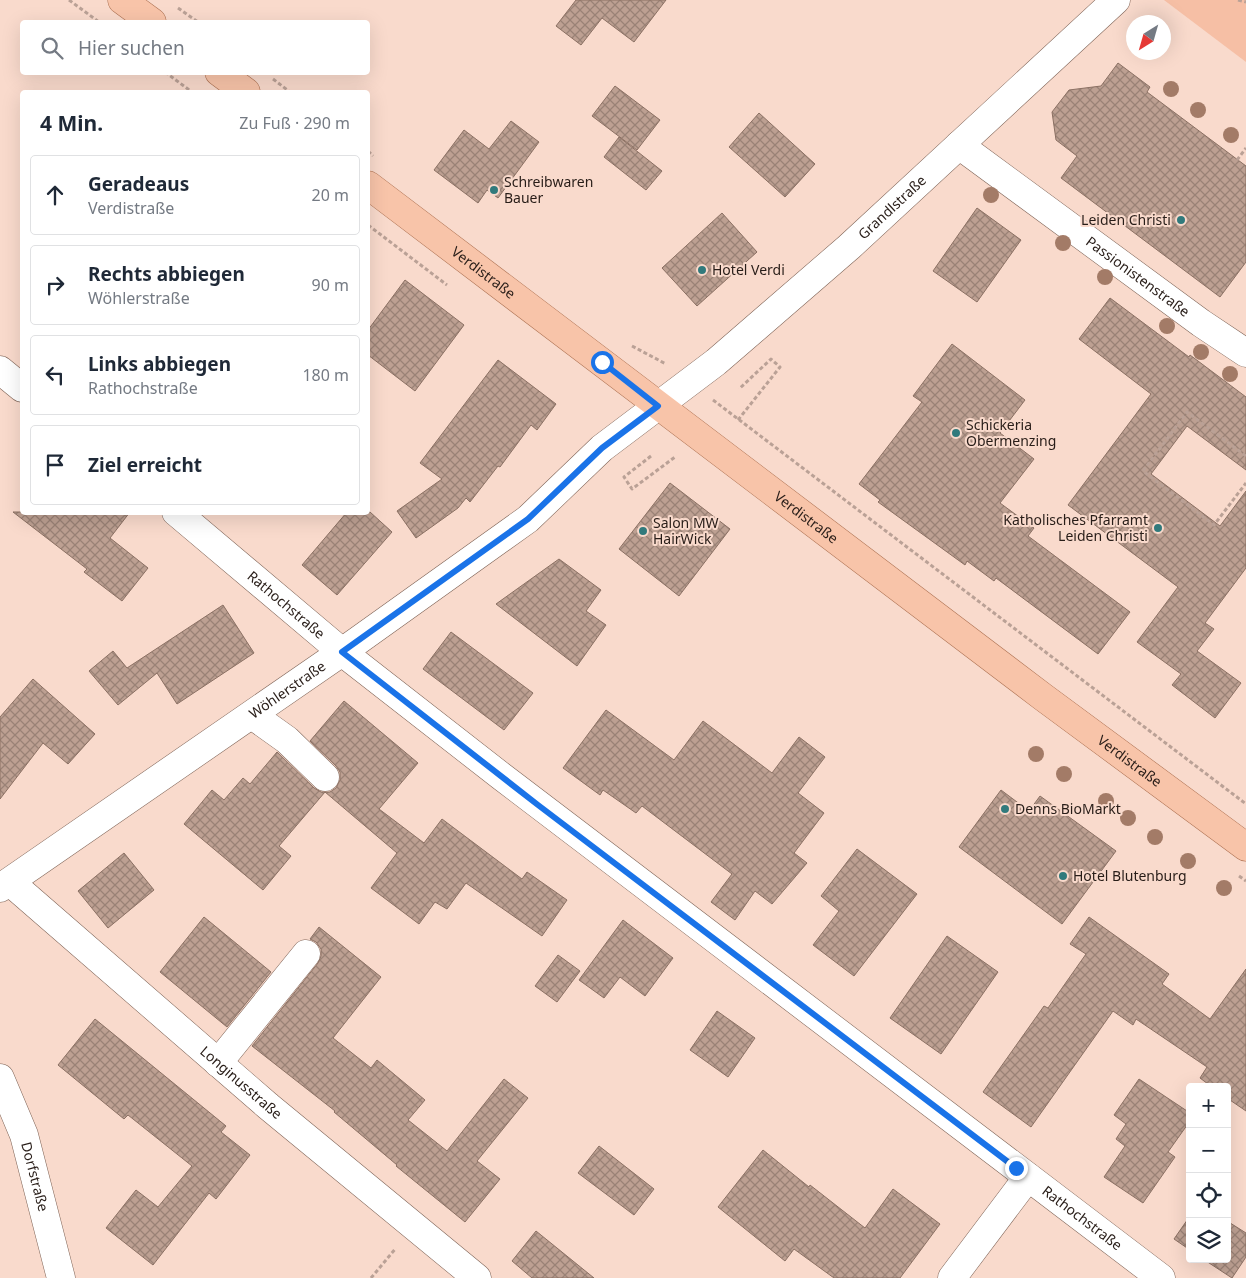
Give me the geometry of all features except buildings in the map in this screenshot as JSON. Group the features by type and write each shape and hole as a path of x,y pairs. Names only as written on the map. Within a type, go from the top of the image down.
{"main road":[{"path":"122,0 149,20"},
{"path":"223,75 243,90"},
{"name":"Verdistraße","path":"370,187 1050,702 1246,847"}],"street":[{"name":"Grandlstraße","path":"658,406 723,355 849,247 1116,0"},
{"name":"Passionistenstraße","path":"959,146 1201,323 1246,353"},
{"path":"0,370 20,386"},
{"name":"Wöhlerstraße","path":"5,885 252,715 528,519 602,448 658,406"},
{"name":"Rathochstraße","path":"180,515 342,652 538,805 1161,1278"},
{"path":"252,715 287,740 325,777"},
{"name":"Longinusstraße","path":"5,885 268,1106 477,1278"},
{"path":"218,1063 306,954"},
{"name":"Dorfstraße","path":"0,1078 24,1135 61,1278"},
{"path":"952,1278 1028,1177"}],"path":[{"path":"69,0 96,20"},
{"path":"1238,0 1246,2"},
{"path":"175,6 195,20"},
{"path":"169,75 189,90"},
{"path":"270,78 287,90"},
{"path":"1237,160 1246,148"},
{"path":"370,153 380,161"},
{"path":"627,343 660,360 1246,804"},
{"path":"738,420 780,367 771,359 739,389"},
{"path":"1246,456 1187,412 1143,471 1214,525 1246,483"},
{"path":"651,456 624,477 632,489 675,457"},
{"path":"371,1278 414,1226"}],"shaded area":[{"path":"1164,0 1246,0 1246,62"}],"place":[{"name":"Schreibwaren Bauer","path":"494,190"},
{"name":"Leiden Christi","path":"1181,220"},
{"name":"Hotel Verdi","path":"702,270"},
{"name":"Schickeria Obermenzing","path":"956,433"},
{"name":"Katholisches Pfarramt Leiden Christi","path":"1158,528"},
{"name":"Salon MW HairWick","path":"643,531"},
{"name":"Denns BioMarkt","path":"1005,809"},
{"name":"Hotel Blutenburg","path":"1063,876"}],"route":[{"path":"602,362 658,406 602,448 528,519 342,652 538,805 1016,1168"}]}
